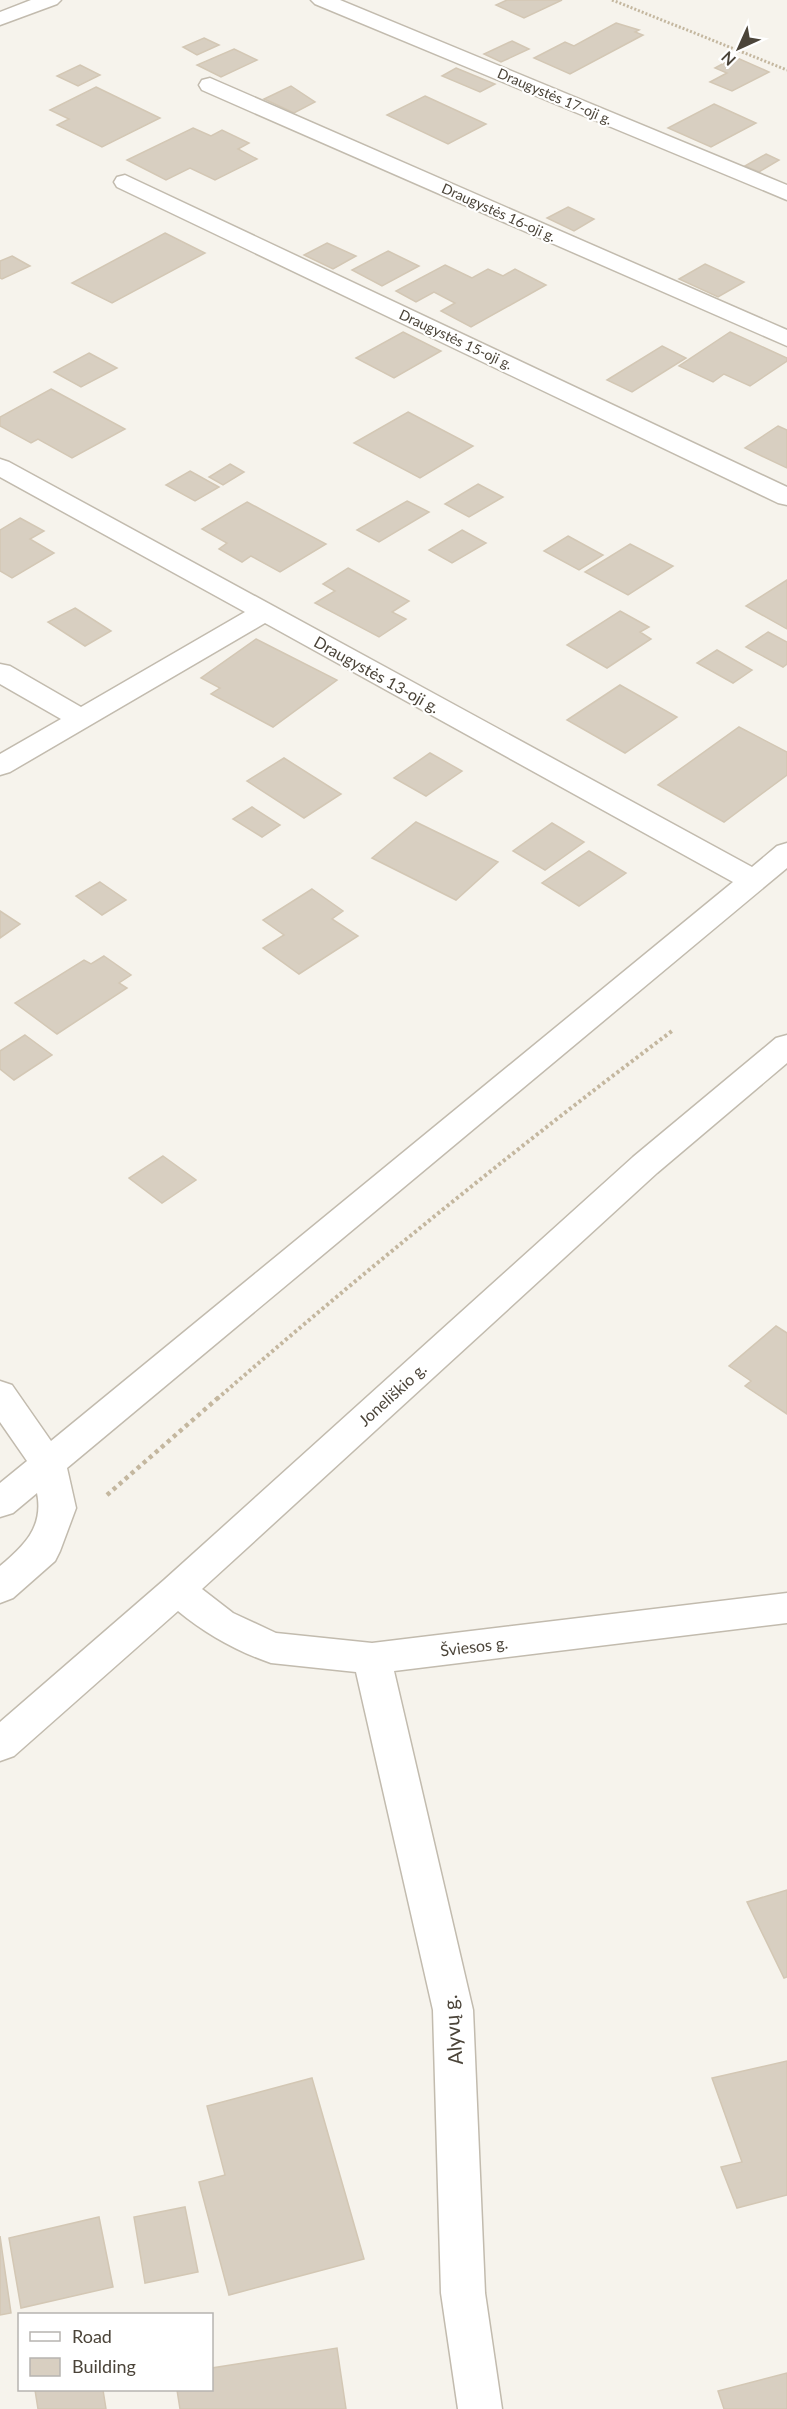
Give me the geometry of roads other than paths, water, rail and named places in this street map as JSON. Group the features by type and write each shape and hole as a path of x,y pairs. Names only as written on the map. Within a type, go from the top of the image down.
{"street":[{"path":"0,19 50,0"},
{"name":"Draugystės 17-oji g.","path":"322,0 787,193"},
{"name":"Draugystės 16-oji g.","path":"210,85 787,339"},
{"name":"Draugystės 15-oji g.","path":"125,182 787,497"},
{"name":"Draugystės 13-oji g.","path":"0,467 753,880"},
{"path":"0,766 265,612"},
{"path":"0,672 82,718"},
{"path":"0,1503 787,853"},
{"name":"Joneliškio g.","path":"0,1745 177,1590 645,1165 787,1046"},
{"path":"0,1394 48,1464 58,1508 42,1551 0,1588"},
{"name":"Šviesos g.","path":"177,1590 220,1624 272,1648 372,1658 787,1608"},
{"name":"Alyvų g.","path":"372,1658 453,2010 463,2293 480,2409"}]}
